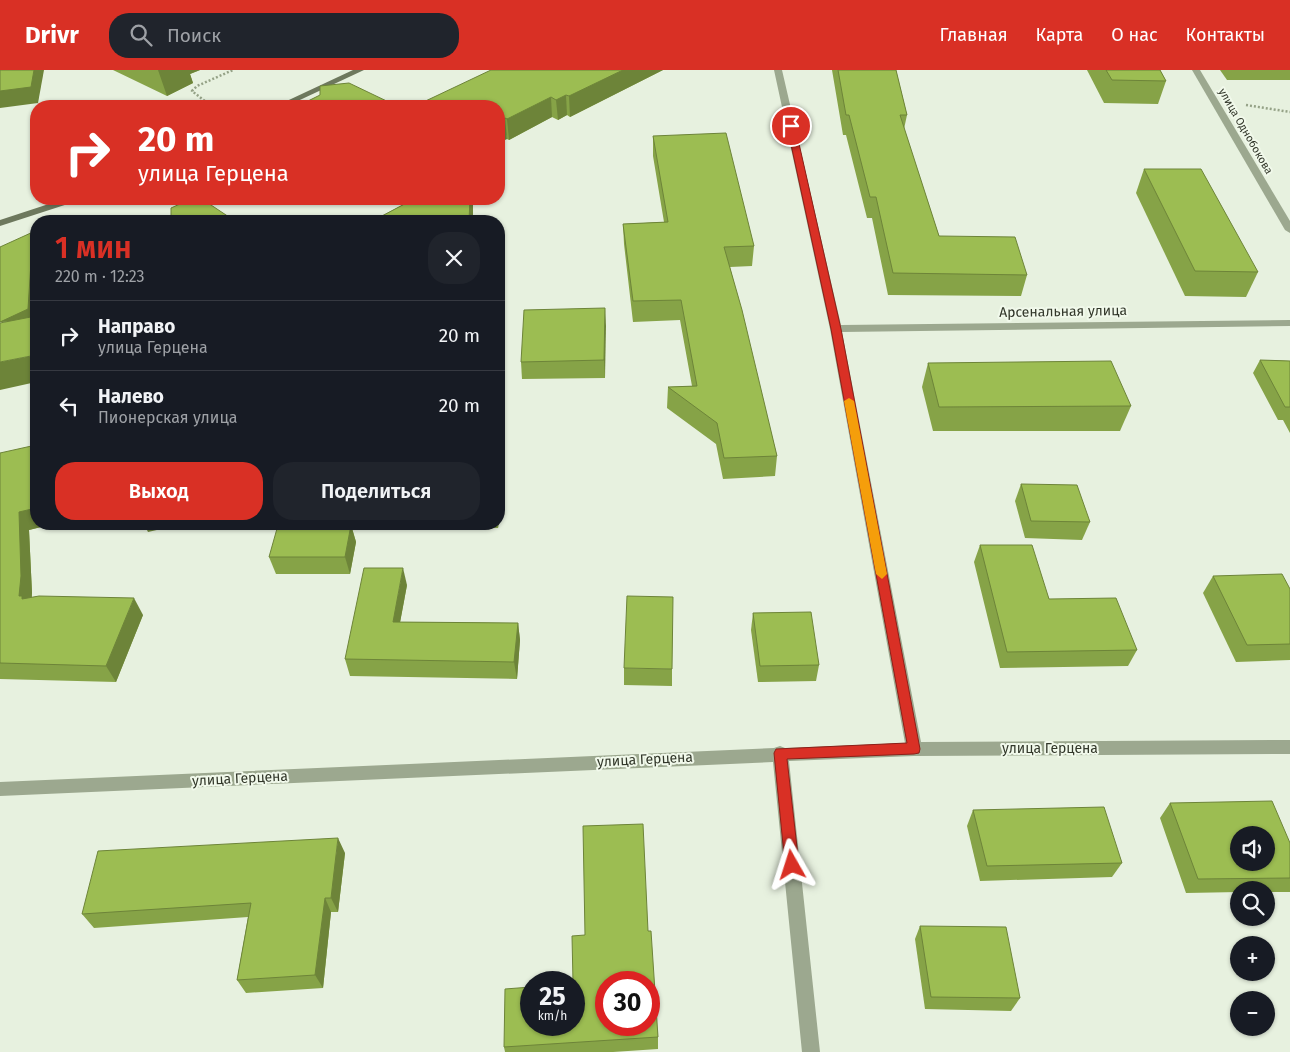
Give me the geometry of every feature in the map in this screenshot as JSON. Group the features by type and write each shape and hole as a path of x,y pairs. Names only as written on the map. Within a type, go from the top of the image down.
{"main road":[{"path":"293,100 360,70"},
{"path":"0,223 55,205"}],"street":[{"path":"778,70 836,329 914,749"},
{"name":"улица Однобокова","path":"1196,70 1290,230"},
{"name":"Арсенальная улица","path":"836,329 1290,323"},
{"name":"улица Герцена","path":"0,789 780,753 914,749 1290,747"},
{"path":"780,753 811,1052"}],"path":[{"path":"202,100 192,91 197,86 233,70"},
{"path":"1213,99 1290,112"}],"building":[{"path":"0,70 34,70 31,87 0,91"},
{"path":"491,70 623,70 569,96 566,95 556,100 551,97 507,119 505,118 505,100 428,100"},
{"path":"838,70 896,70 907,115 900,115 939,236 1015,237 1027,275 893,273 876,197 870,197 849,115 846,115"},
{"path":"1106,70 1160,70 1166,81 1112,80"},
{"path":"349,83 384,100 310,100 320,95 320,86"},
{"path":"726,133 754,246 724,247 742,310 777,456 724,458 717,423 668,387 697,386 681,300 633,301 623,224 668,222 653,136"},
{"path":"1144,169 1201,169 1258,272 1195,271"},
{"path":"178,205 211,205 226,215 171,215 171,208"},
{"path":"403,205 470,205 469,215 384,215"},
{"path":"30,233 28,309 0,322 0,247"},
{"path":"605,308 604,360 521,362 524,310"},
{"path":"30,317 30,356 0,362 0,323"},
{"path":"1260,360 1290,361 1290,407 1285,407"},
{"path":"1111,361 1131,406 939,407 928,363"},
{"path":"30,446 30,509 19,512 21,576 19,596 22,596 22,599 39,596 134,598 106,666 0,663 0,453"},
{"path":"1021,484 1077,485 1090,522 1031,521"},
{"path":"277,530 350,530 345,557 269,557"},
{"path":"980,545 1032,545 1049,599 1116,598 1137,650 1007,652"},
{"path":"364,568 403,568 393,622 518,623 514,662 345,659"},
{"path":"1282,574 1290,589 1290,644 1247,645 1213,576"},
{"path":"627,596 673,597 672,669 624,668"},
{"path":"811,612 819,665 760,666 753,613"},
{"path":"1272,801 1290,843 1290,878 1198,879 1170,803"},
{"path":"1104,807 1122,863 987,866 973,810"},
{"path":"643,824 648,931 651,931 654,971 595,971 595,1036 658,1037 504,1047 505,989 520,988 520,1036 585,1036 585,971 573,971 572,936 585,935 583,826"},
{"path":"338,838 331,898 325,898 315,975 237,980 251,903 82,914 98,851"},
{"path":"920,926 1006,927 1020,998 931,997"}],"slow traffic":[{"path":"849,401 882,574"}],"route":[{"path":"791,126 836,329 914,749 780,753 792,865"}]}
